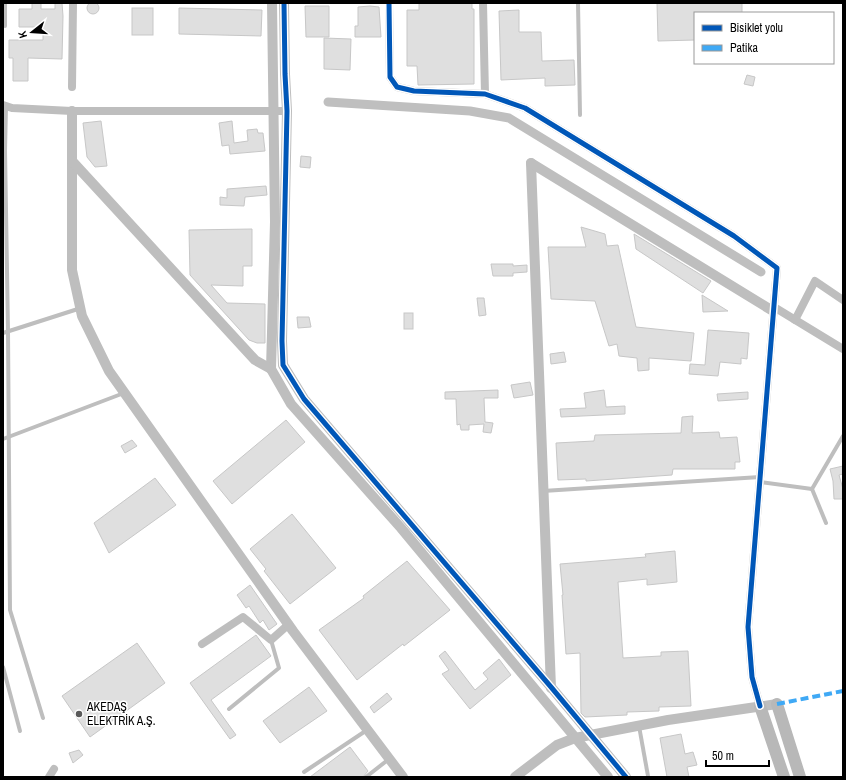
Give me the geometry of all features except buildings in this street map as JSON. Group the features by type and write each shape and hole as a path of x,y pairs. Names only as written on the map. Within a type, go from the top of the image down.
{"main road":[{"path":"777,704 800,777"},
{"path":"760,706 784,777"}],"street":[{"path":"72,87 73,3"},
{"path":"271,369 275,222 272,3"},
{"path":"284,3 287,110 282,341 283,366 304,399 551,687 626,777"},
{"path":"389,3 390,77 397,87 414,91 485,94 525,108 734,236 777,268 748,627 752,677 760,706"},
{"path":"483,3 485,94"},
{"path":"4,106 12,108 72,111 287,110"},
{"path":"72,111 72,270 82,316 109,371 289,624 403,777"},
{"path":"72,161 255,360 271,369 291,404 401,528 608,777"},
{"path":"546,703 551,687 531,164 773,309 795,320 843,349"},
{"path":"795,320 815,281 843,300"},
{"path":"202,644 243,617 271,640 289,624"},
{"path":"515,777 558,745 575,738 668,720 777,704"},
{"path":"49,777 54,769"}],"lane":[{"path":"4,3 5,26"},
{"path":"578,3 580,115"},
{"path":"4,106 8,331 10,610 43,718"},
{"path":"3,158 5,150"},
{"path":"3,333 80,308"},
{"path":"3,439 124,393"},
{"path":"812,489 843,436"},
{"path":"543,491 760,479 812,489"},
{"path":"812,489 826,523"},
{"path":"229,709 278,668 271,640"},
{"path":"3,667 20,731"},
{"path":"639,726 648,776"},
{"path":"304,772 367,730"},
{"path":"366,777 389,759"}],"waterway":[{"path":"328,102 470,111 509,118 761,272"}],"marked path":[{"path":"777,704 843,691"}],"cycle path":[{"path":"284,3 287,111 282,341 283,365 304,399 551,687 626,777"},
{"path":"389,3 390,77 397,87 414,91 485,94 525,108 734,236 777,268 748,627 752,677 760,706"}],"place":[{"name":"AKEDAŞ ELEKTRİK A.Ş.","path":"79,714"}]}
